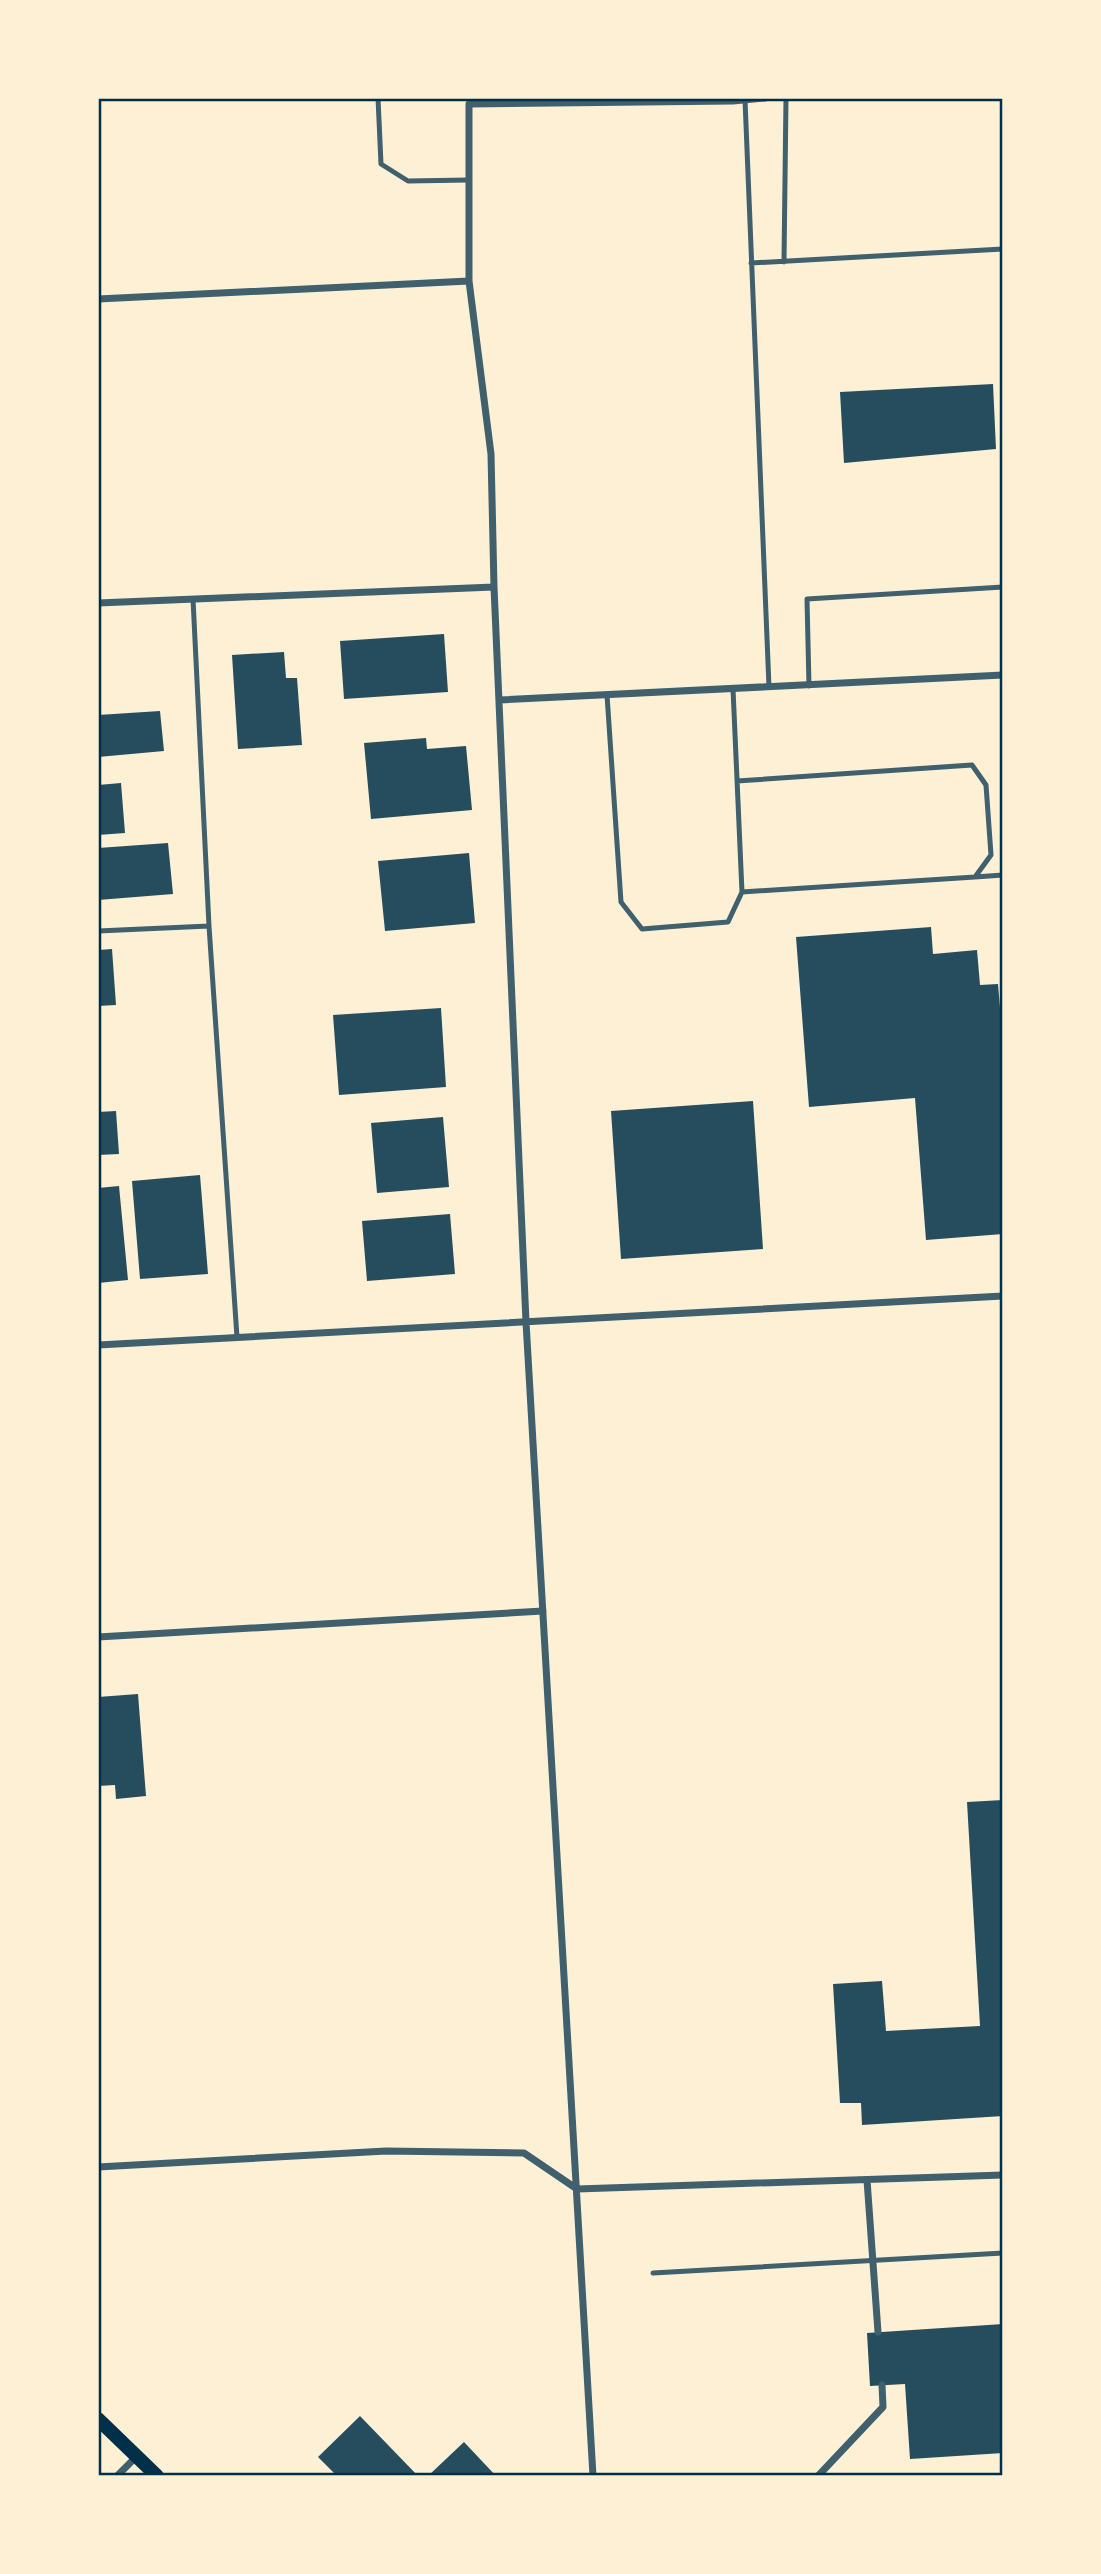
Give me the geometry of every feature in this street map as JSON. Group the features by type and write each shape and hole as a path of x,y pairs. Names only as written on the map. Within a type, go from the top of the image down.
{"main road":[{"path":"98,2419 158,2476"}],"street":[{"path":"593,2476 526,1322 494,587 491,454 469,281 469,104 765,98"},
{"path":"98,299 469,281"},
{"path":"98,603 494,587"},
{"path":"500,701 1003,675"},
{"path":"98,1345 1003,1297"},
{"path":"98,1637 543,1611"},
{"path":"98,2167 386,2151 524,2153 577,2189 1003,2175"},
{"path":"867,2180 878,2332"},
{"path":"818,2476 883,2407 882,2385"},
{"path":"117,2476 137,2455"}],"lane":[{"path":"378,98 382,163 408,181 469,180"},
{"path":"784,262 786,98"},
{"path":"745,100 769,687"},
{"path":"751,263 1003,249"},
{"path":"809,686 807,599 1003,587"},
{"path":"193,599 209,926 237,1337"},
{"path":"607,695 621,902 642,929 666,928 728,922 743,892 733,689"},
{"path":"737,781 972,765 986,785 991,855 975,877"},
{"path":"743,892 1003,874"},
{"path":"98,931 209,926"},
{"path":"653,2273 1003,2253"}],"building":[{"path":"993,384 996,449 844,463 840,392"},
{"path":"444,634 448,692 344,699 340,641"},
{"path":"284,652 286,678 297,678 302,745 238,749 232,655"},
{"path":"160,711 164,751 98,757 98,715"},
{"path":"426,738 427,749 466,746 472,810 371,819 364,743"},
{"path":"121,783 125,833 98,835 98,785"},
{"path":"168,843 173,894 98,900 98,848"},
{"path":"469,853 475,923 385,931 378,861"},
{"path":"931,927 933,954 977,950 980,985 998,984 1003,1044 1003,1234 926,1240 915,1098 809,1107 796,937"},
{"path":"112,949 116,1005 98,1006 98,950"},
{"path":"441,1008 446,1087 339,1095 333,1015"},
{"path":"753,1101 763,1249 621,1259 611,1111"},
{"path":"116,1111 119,1154 98,1155 98,1112"},
{"path":"443,1117 449,1187 377,1193 371,1123"},
{"path":"200,1175 208,1274 140,1279 132,1181"},
{"path":"119,1186 128,1280 98,1283 98,1188"},
{"path":"450,1214 455,1274 367,1281 362,1221"},
{"path":"138,1694 146,1796 116,1799 115,1785 98,1786 98,1697"},
{"path":"1003,1800 1003,2116 862,2125 861,2103 840,2103 833,1984 882,1981 886,2031 980,2026 967,1802"},
{"path":"1003,2324 1003,2453 910,2459 905,2384 870,2386 867,2333"},
{"path":"360,2416 418,2476 337,2476 318,2457"},
{"path":"464,2442 496,2476 428,2476"}]}
